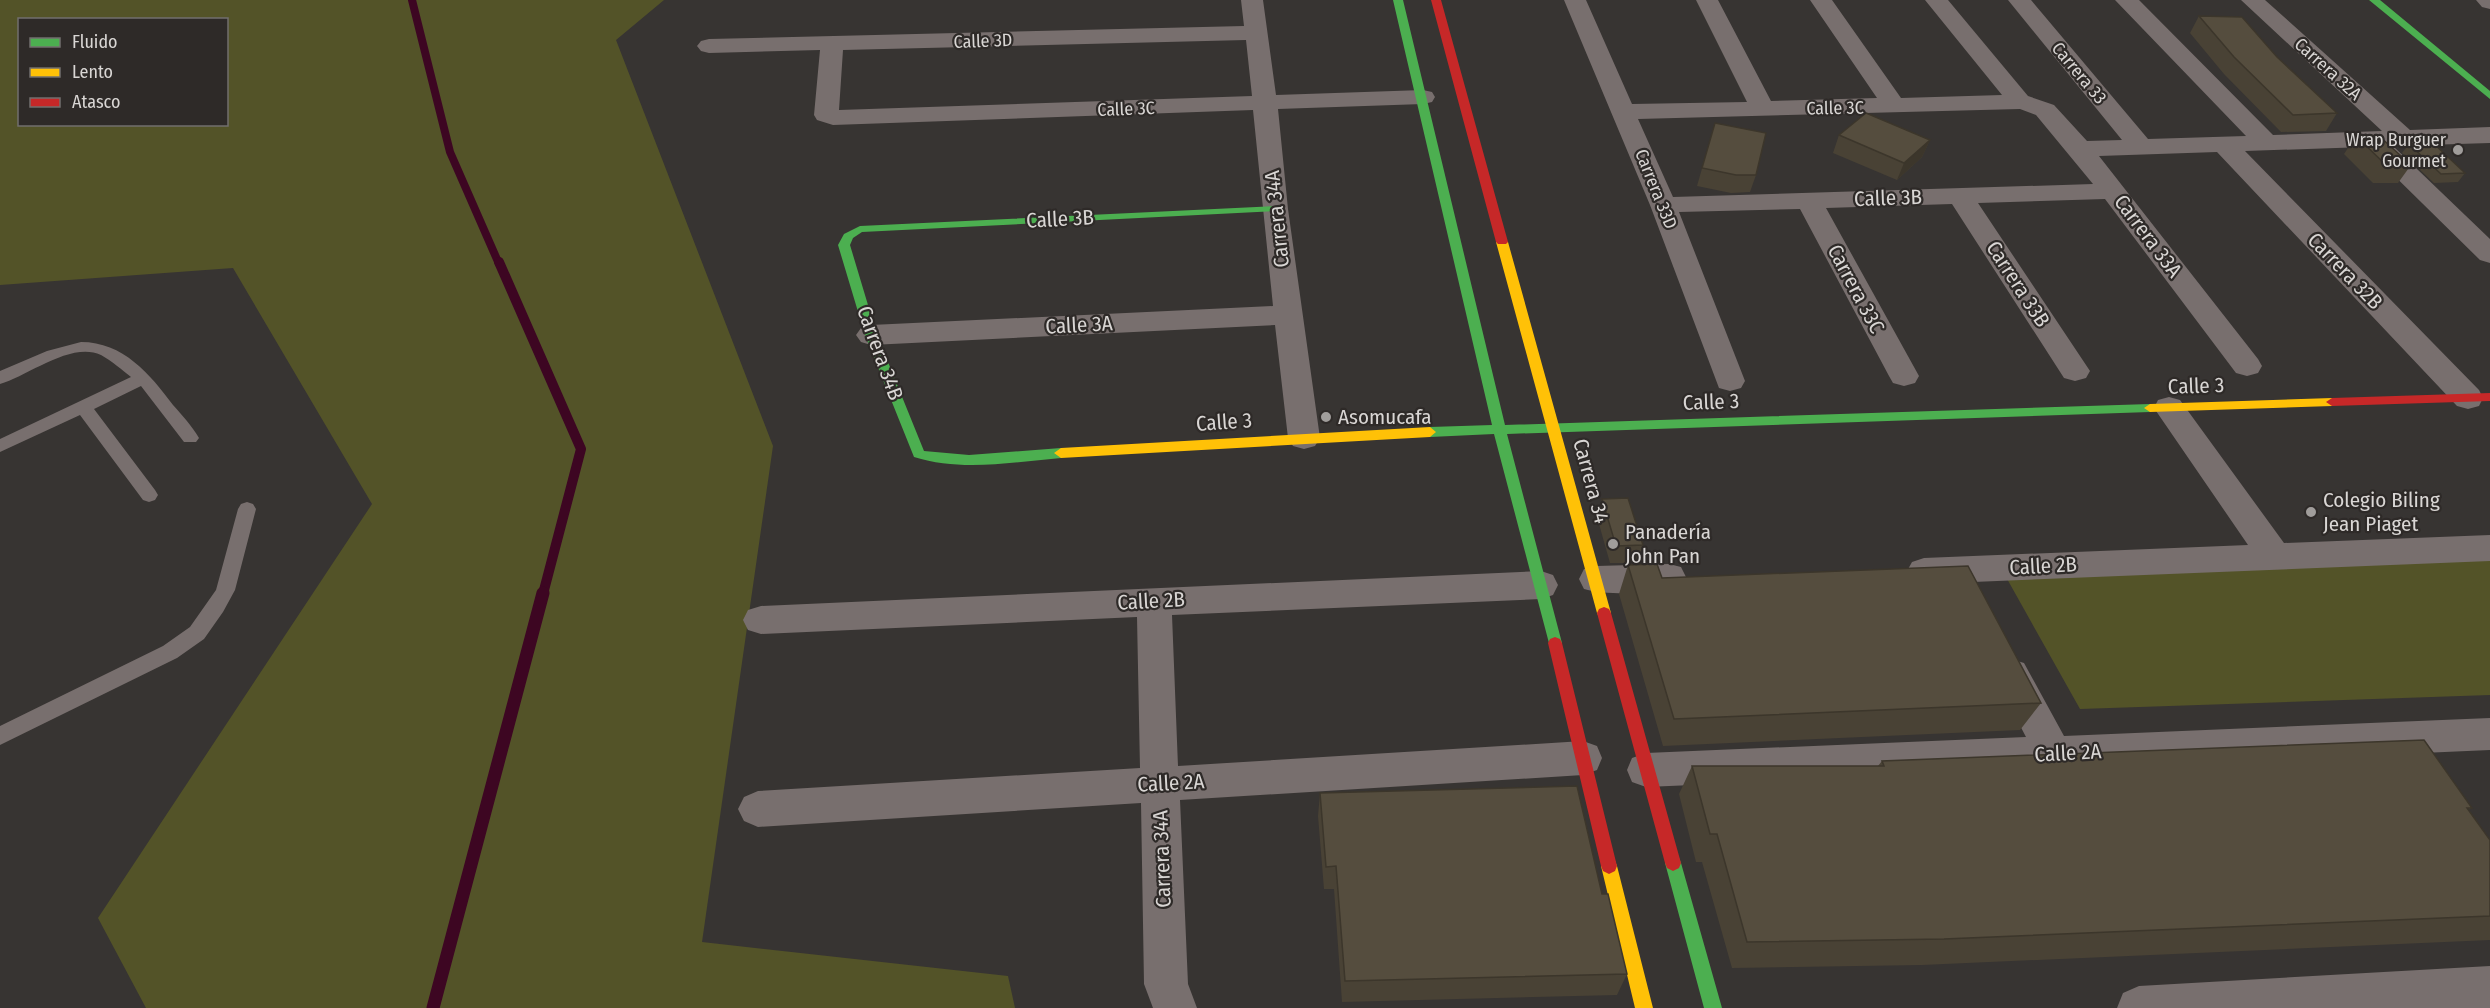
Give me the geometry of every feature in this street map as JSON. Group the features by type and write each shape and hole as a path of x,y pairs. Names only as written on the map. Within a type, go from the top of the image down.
{"street":[{"name":"Carrera 34A","path":"1252,0 1275,209 1304,438"},
{"path":"1398,0 1423,98 1499,428 1541,585 1644,1008"},
{"name":"Carrera 34","path":"1436,0 1713,1008"},
{"name":"Carrera 33D","path":"1575,0 1663,205 1730,381"},
{"path":"1707,0 1763,109"},
{"path":"1821,0 1895,106"},
{"name":"Carrera 33A","path":"1936,0 2032,106 2080,149 2247,366"},
{"name":"Carrera 33","path":"2019,0 2140,146"},
{"path":"2126,0 2266,142"},
{"name":"Carrera 32A","path":"2252,0 2404,138"},
{"path":"2374,0 2490,96"},
{"name":"Calle 3D","path":"709,46 832,45 1257,33"},
{"name":"Calle 3C","path":"832,45 826,115 828,117 1423,98"},
{"name":"Calle 3C","path":"1624,112 1895,106 2032,106"},
{"path":"2080,149 2490,135"},
{"path":"2370,139 2490,254"},
{"name":"Carrera 32B","path":"2223,143 2479,397"},
{"name":"Calle 3B","path":"1663,205 2114,191"},
{"name":"Carrera 33B","path":"1960,196 2075,371"},
{"name":"Carrera 33C","path":"1809,201 1904,376"},
{"name":"Calle 3B","path":"848,236 860,229 1275,209"},
{"name":"Carrera 34B","path":"848,236 844,245 871,335 919,454 933,459"},
{"name":"Calle 3A","path":"871,335 1288,315"},
{"name":"Calle 3","path":"933,459 957,460 1499,428 2479,397"},
{"path":"2169,408 2274,555"},
{"name":"Calle 2B","path":"1898,571 1965,585 2274,555 2490,548"},
{"path":"1596,579 1701,577"},
{"name":"Calle 2B","path":"761,620 1541,585"},
{"name":"Carrera 34A","path":"1154,601 1166,984 1175,1008"},
{"path":"1995,641 2054,754"},
{"name":"Calle 2A","path":"1646,770 2490,734"},
{"path":"2394,737 2421,774"},
{"name":"Calle 2A","path":"758,809 1583,758"},
{"path":"2139,1008 2490,987"}],"lane":[{"path":"0,378 54,352 80,348 104,350 144,378 190,438"},
{"path":"0,446 144,378"},
{"path":"83,407 149,495"},
{"path":"0,736 170,652 197,633 225,590 247,509"}],"shaded area":[{"path":"0,0 664,0 616,40 773,446 702,942 1008,976 1015,1008 146,1008 98,918 372,504 233,268 0,285"},
{"path":"2490,556 2490,695 2080,709 2006,577"}],"building":[{"path":"2199,16 2242,17 2277,57 2337,113 2293,115 2234,57"},
{"path":"1866,113 1930,140 1904,163 1839,135"},
{"path":"1715,123 1766,133 1756,175 1736,175 1702,168"},
{"path":"2356,136 2379,136 2411,165 2386,165"},
{"path":"2433,143 2465,173 2441,174 2409,144"},
{"path":"1628,498 1643,545 1616,546 1602,499"},
{"path":"1657,564 1662,578 1968,566 2041,703 1674,719 1628,565"},
{"path":"2424,740 2472,808 2467,808 2490,840 2490,916 1944,939 1747,942 1717,834 1710,834 1692,766 1884,766 1882,761"},
{"path":"1577,786 1602,894 1608,894 1627,974 1345,981 1336,866 1326,867 1320,793"}],"waterway":[{"path":"412,0 450,152 499,264"},
{"path":"499,262 581,449 543,594"},
{"path":"433,1008 543,593"}],"traffic: fast":[{"path":"1398,0 1499,428 1555,643"},
{"path":"2374,0 2490,96"},
{"path":"1061,453 969,460 934,458 919,454 871,335 844,245 848,236 860,229 1275,209"},
{"path":"1430,432 2150,408"},
{"path":"1673,863 1713,1008"}],"traffic: slow":[{"path":"1502,242 1604,613"},
{"path":"2150,408 2332,402"},
{"path":"1061,453 1430,432"},
{"path":"1609,866 1644,1008"}],"traffic: jam":[{"path":"1436,0 1502,242"},
{"path":"2332,402 2490,397"},
{"path":"1604,613 1673,863"},
{"path":"1555,643 1609,866"}],"place":[{"name":"Wrap Burguer Gourmet","path":"2458,150"},
{"name":"Asomucafa","path":"1326,417"},
{"name":"Colegio Biling Jean Piaget","path":"2311,512"},
{"name":"Panadería John Pan","path":"1613,544"}]}
